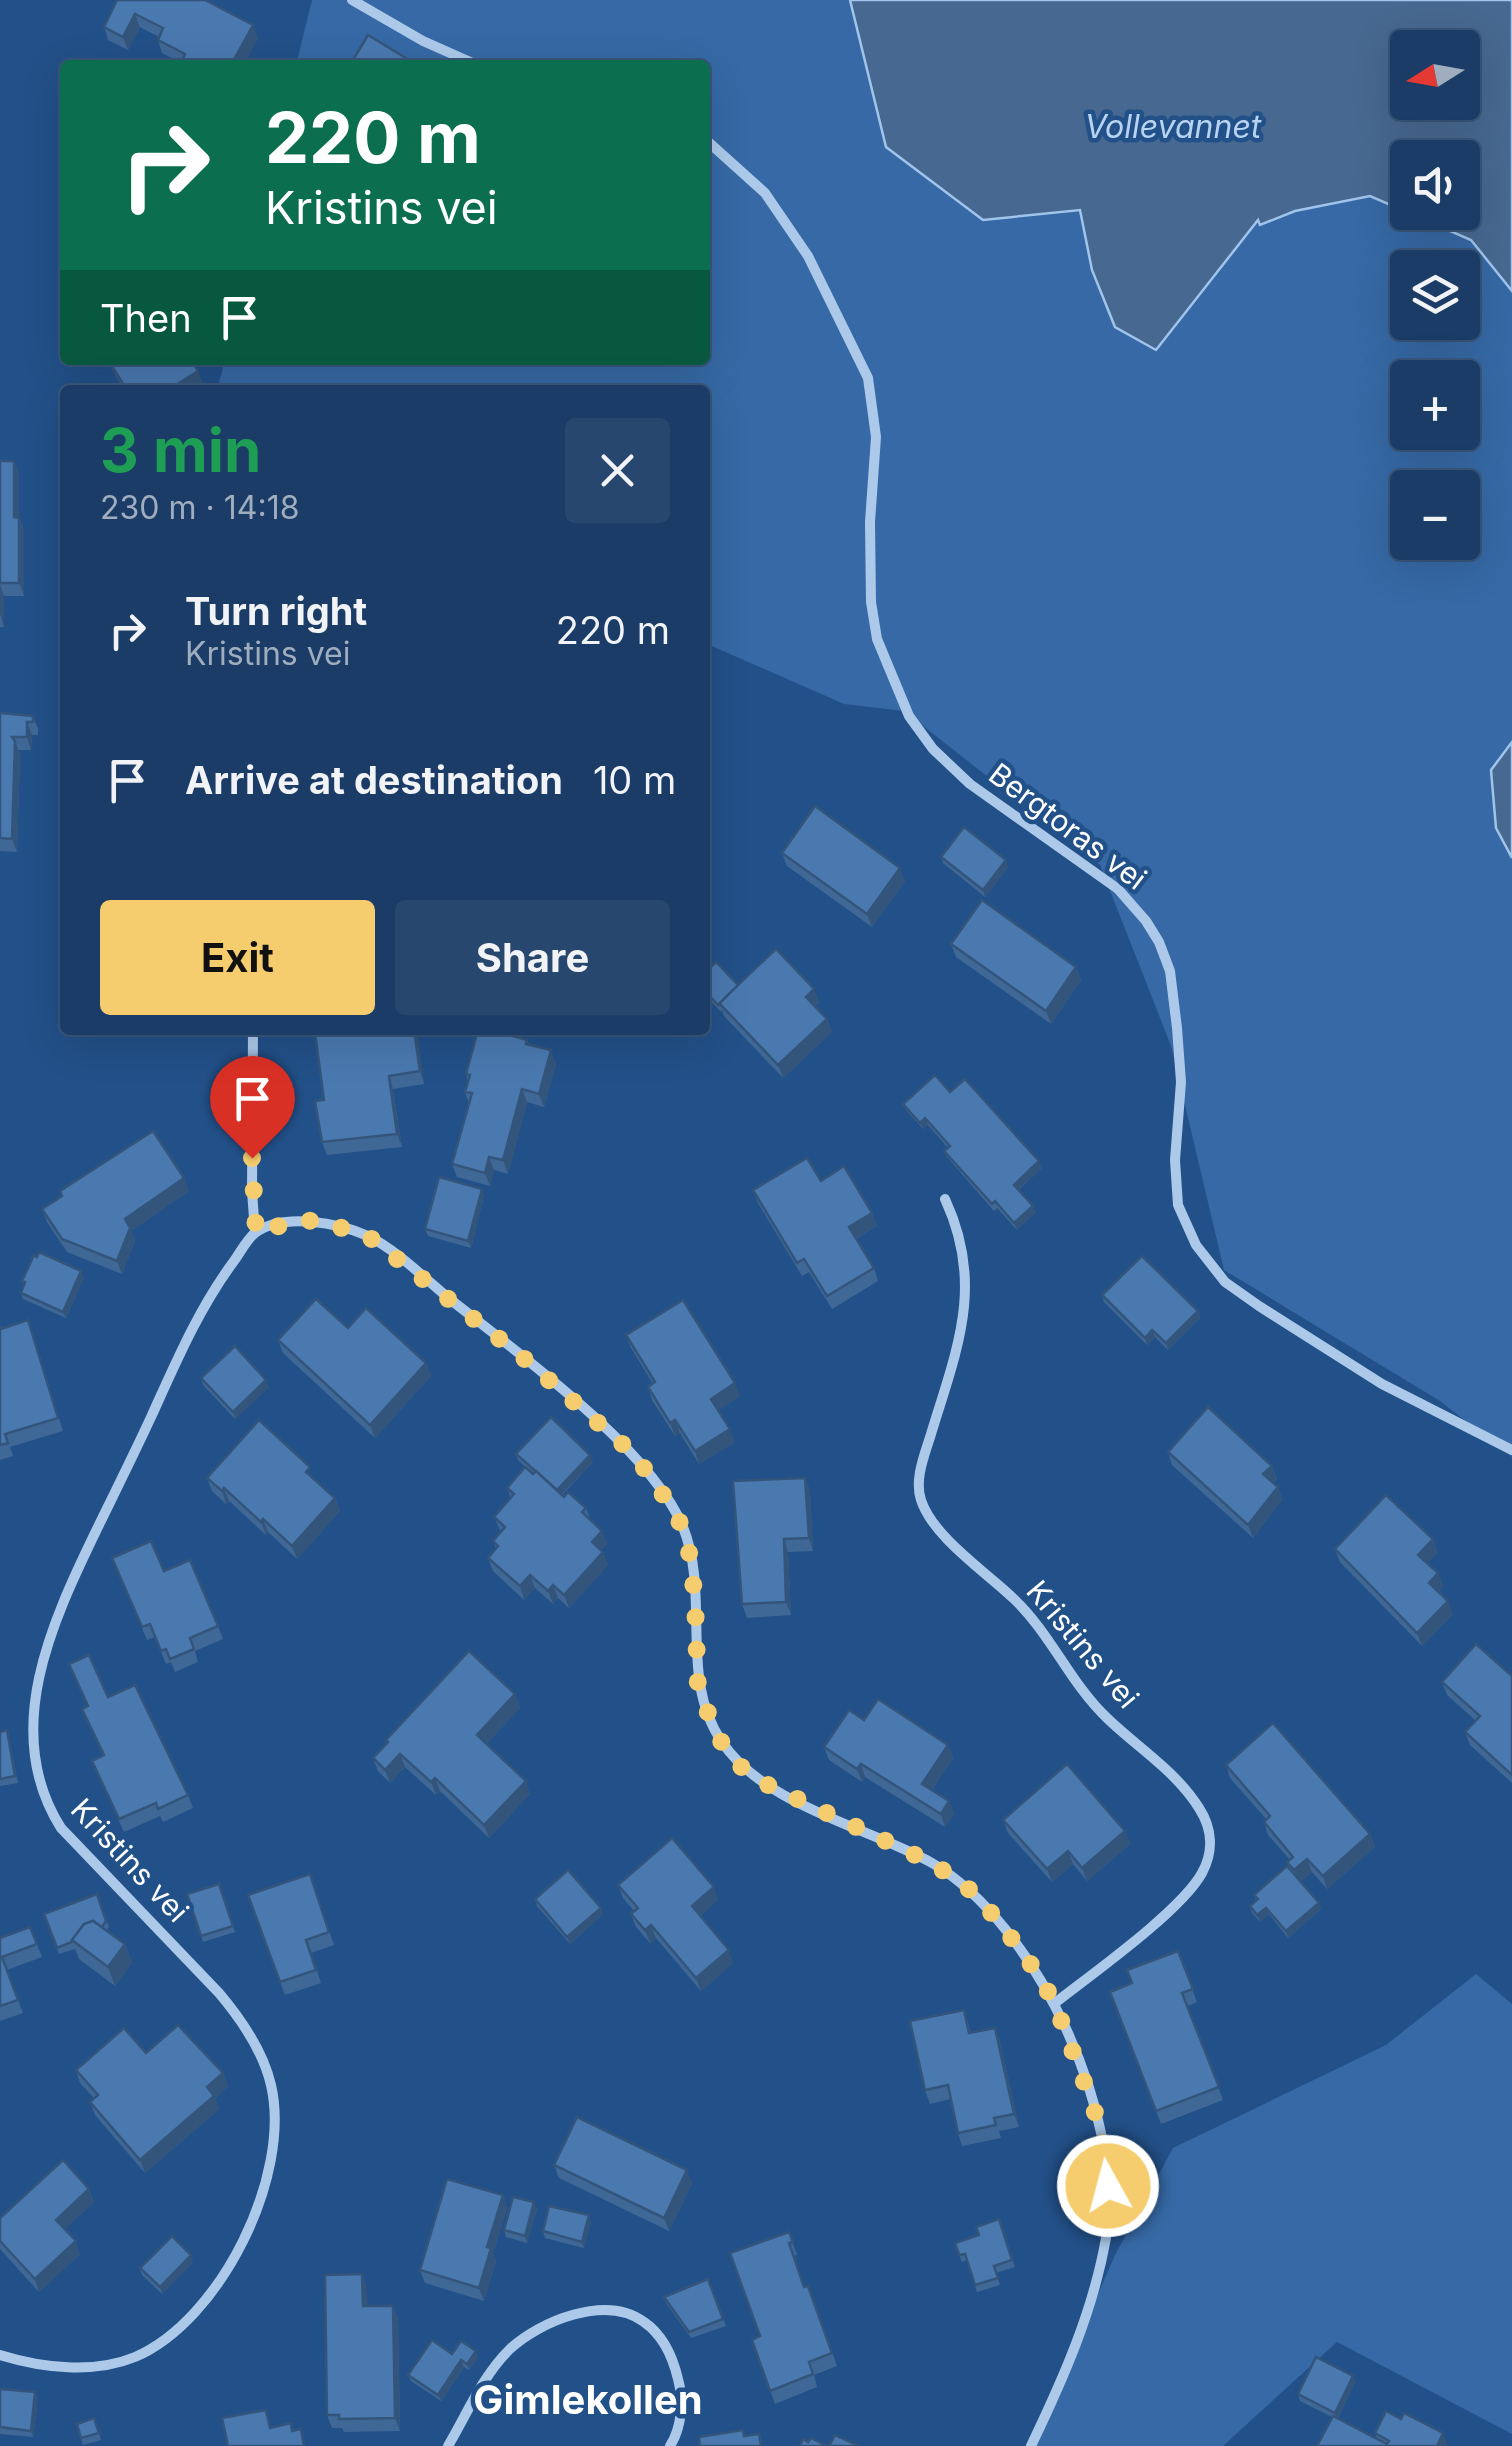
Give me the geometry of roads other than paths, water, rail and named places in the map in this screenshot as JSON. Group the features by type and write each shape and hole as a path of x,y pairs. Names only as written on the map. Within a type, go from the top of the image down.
{"street":[{"path":"352,0 465,60"},
{"name":"Bergtoras vei","path":"710,144 764,193 808,256 868,378 876,437 870,522 871,602 877,640 909,716 933,749 970,784 1118,889 1159,942 1170,970 1178,1028 1178,1205 1196,1245 1225,1282 1259,1306 1382,1384 1512,1450"},
{"path":"252,1035 252,1191 256,1232 302,1220 324,1222 369,1237 520,1355 627,1448 654,1480 682,1526 695,1599 698,1690 707,1715 740,1766 766,1784 930,1862 964,1884 998,1920 1055,2004 1084,2076 1102,2136 1108,2186 1106,2235 1083,2330 1031,2446"},
{"name":"Kristins vei","path":"945,1199 964,1253 967,1300 961,1335 921,1468 920,1498 942,1534 1032,1617 1105,1716 1177,1778 1200,1810 1211,1840 1201,1876 1174,1905 1055,2004"},
{"name":"Kristins vei","path":"0,2355 82,2367 135,2357 153,2346 187,2320 214,2289 241,2244 266,2180 274,2113 264,2063 239,2017 219,1993 188,1957 100,1872 52,1816 33,1756 32,1720 35,1678 82,1560 178,1354 224,1274 256,1232"},
{"path":"448,2446 486,2380 510,2349 569,2316 594,2312 617,2312 641,2320 658,2335 673,2360 680,2386 681,2413 670,2446"}],"water":[{"name":"Vollevannet","path":"850,0 1512,0 1512,291 1471,240 1448,230 1480,230 1480,140 1390,140 1390,205 1370,196 1295,211 1260,225 1258,220 1156,350 1115,327 1092,270 1080,210 983,220 886,147"},
{"path":"1512,742 1512,858 1496,828 1491,770"}],"district":[{"name":"Gimlekollen","path":"588,2399"}]}
